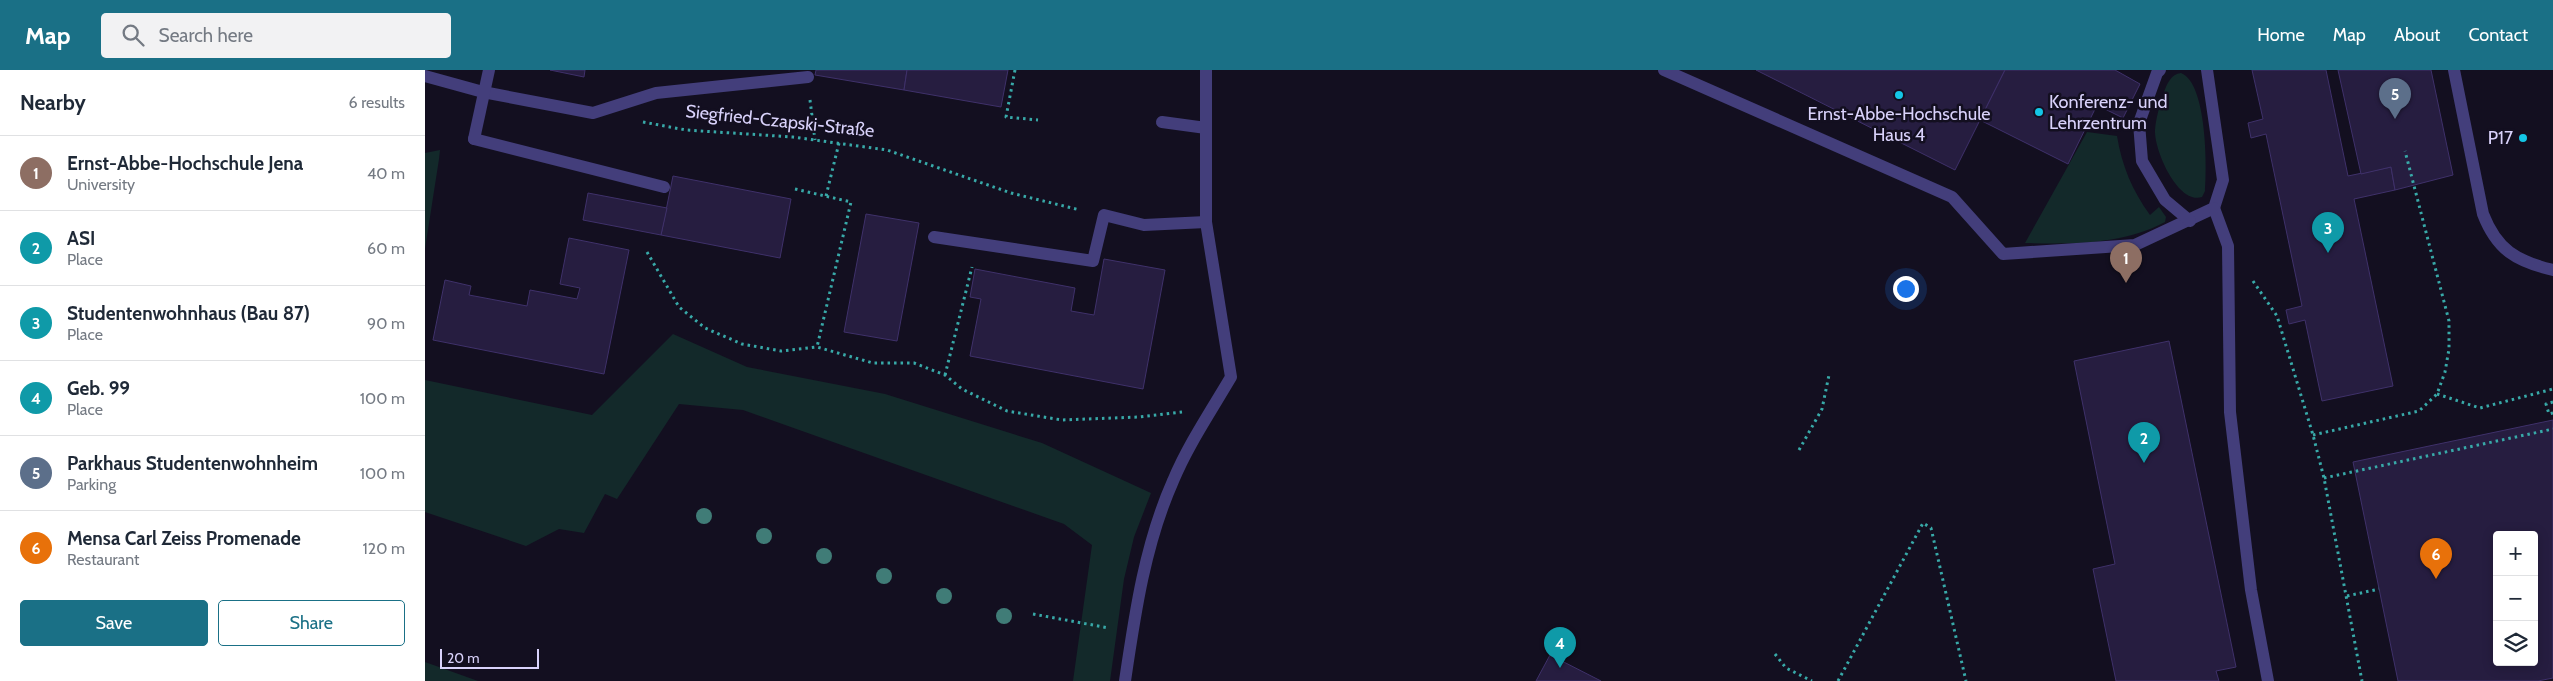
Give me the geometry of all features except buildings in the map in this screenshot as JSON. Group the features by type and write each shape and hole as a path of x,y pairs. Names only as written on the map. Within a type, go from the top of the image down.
{"street":[{"path":"489,70 474,138 664,186"},
{"path":"1125,681 1137,599 1153,537 1173,480 1231,378 1206,222 1206,70"},
{"path":"1664,70 1952,197 2003,254 2135,244 2190,221 2214,208"},
{"path":"2160,70 2157,73 2139,122 2142,161 2165,200 2190,221"},
{"path":"2207,70 2223,180 2214,208 2228,246 2230,412 2251,590 2268,681"},
{"path":"2454,70 2483,214 2491,235 2510,254 2535,266 2553,270"},
{"name":"Siegfried-Czapski-Straße","path":"425,76 483,92 593,114 656,93 808,77"},
{"path":"1162,122 1206,128"},
{"path":"934,237 1093,261 1104,215 1144,224 1206,222"}],"path":[{"path":"1015,70 1007,116 1038,120"},
{"path":"808,77 815,140"},
{"name":"Siegfried-Czapski-Straße","path":"640,122 686,130 815,140 887,150 1011,194 1104,215"},
{"path":"826,196 839,143"},
{"path":"2313,435 2419,411 2437,394 2445,372 2449,349 2449,321 2405,151"},
{"path":"795,189 851,202 817,348"},
{"path":"945,375 978,244"},
{"path":"2228,246 2277,316 2325,478 2362,681"},
{"path":"647,252 679,307 705,328 742,344 781,351 817,348 873,363 914,363 945,375 962,389 1007,411 1062,420 1139,417 1212,409"},
{"path":"1799,450 1822,409 1829,375"},
{"path":"2437,394 2480,408 2553,389"},
{"path":"2553,402 2546,404 2549,414 2553,413"},
{"path":"2325,478 2553,429"},
{"path":"1838,681 1923,523 1931,528 1966,681"},
{"path":"2347,596 2379,589"},
{"path":"1033,614 1116,629"},
{"path":"1775,654 1786,668 1812,681"}],"green space":[{"path":"2181,73 2190,80 2201,108 2206,164 2205,191 2202,197 2193,197 2184,193 2176,185 2163,162 2156,139 2156,120 2164,92 2172,77"},
{"path":"2087,132 2117,136 2125,168 2138,196 2150,215 2159,207 2166,217 2165,222 2149,230 2132,235 2097,242 2025,243"},
{"path":"440,150 439,159 425,249 425,153"},
{"path":"673,334 747,367 885,394 1042,443 1151,493 1134,537 1124,579 1110,681 1073,681 1092,545 1064,524 743,410 679,404 617,499 605,494 584,533 559,529 526,546 425,512 425,380 592,415"},
{"path":"425,662 478,681 425,681"}],"place":[{"name":"Ernst-Abbe-Hochschule Haus 4","path":"1899,95"},
{"name":"Konferenz- und Lehrzentrum","path":"2039,112"},
{"name":"Parkhaus Studentenwohnheim","path":"2395,119"},
{"name":"P17","path":"2523,138"},
{"name":"Studentenwohnhaus (Bau 87)","path":"2328,253"},
{"name":"Ernst-Abbe-Hochschule Jena","path":"2126,283"},
{"name":"ASI","path":"2144,463"},
{"name":"Mensa Carl Zeiss Promenade","path":"2436,579"},
{"name":"Geb. 99","path":"1560,668"}]}
